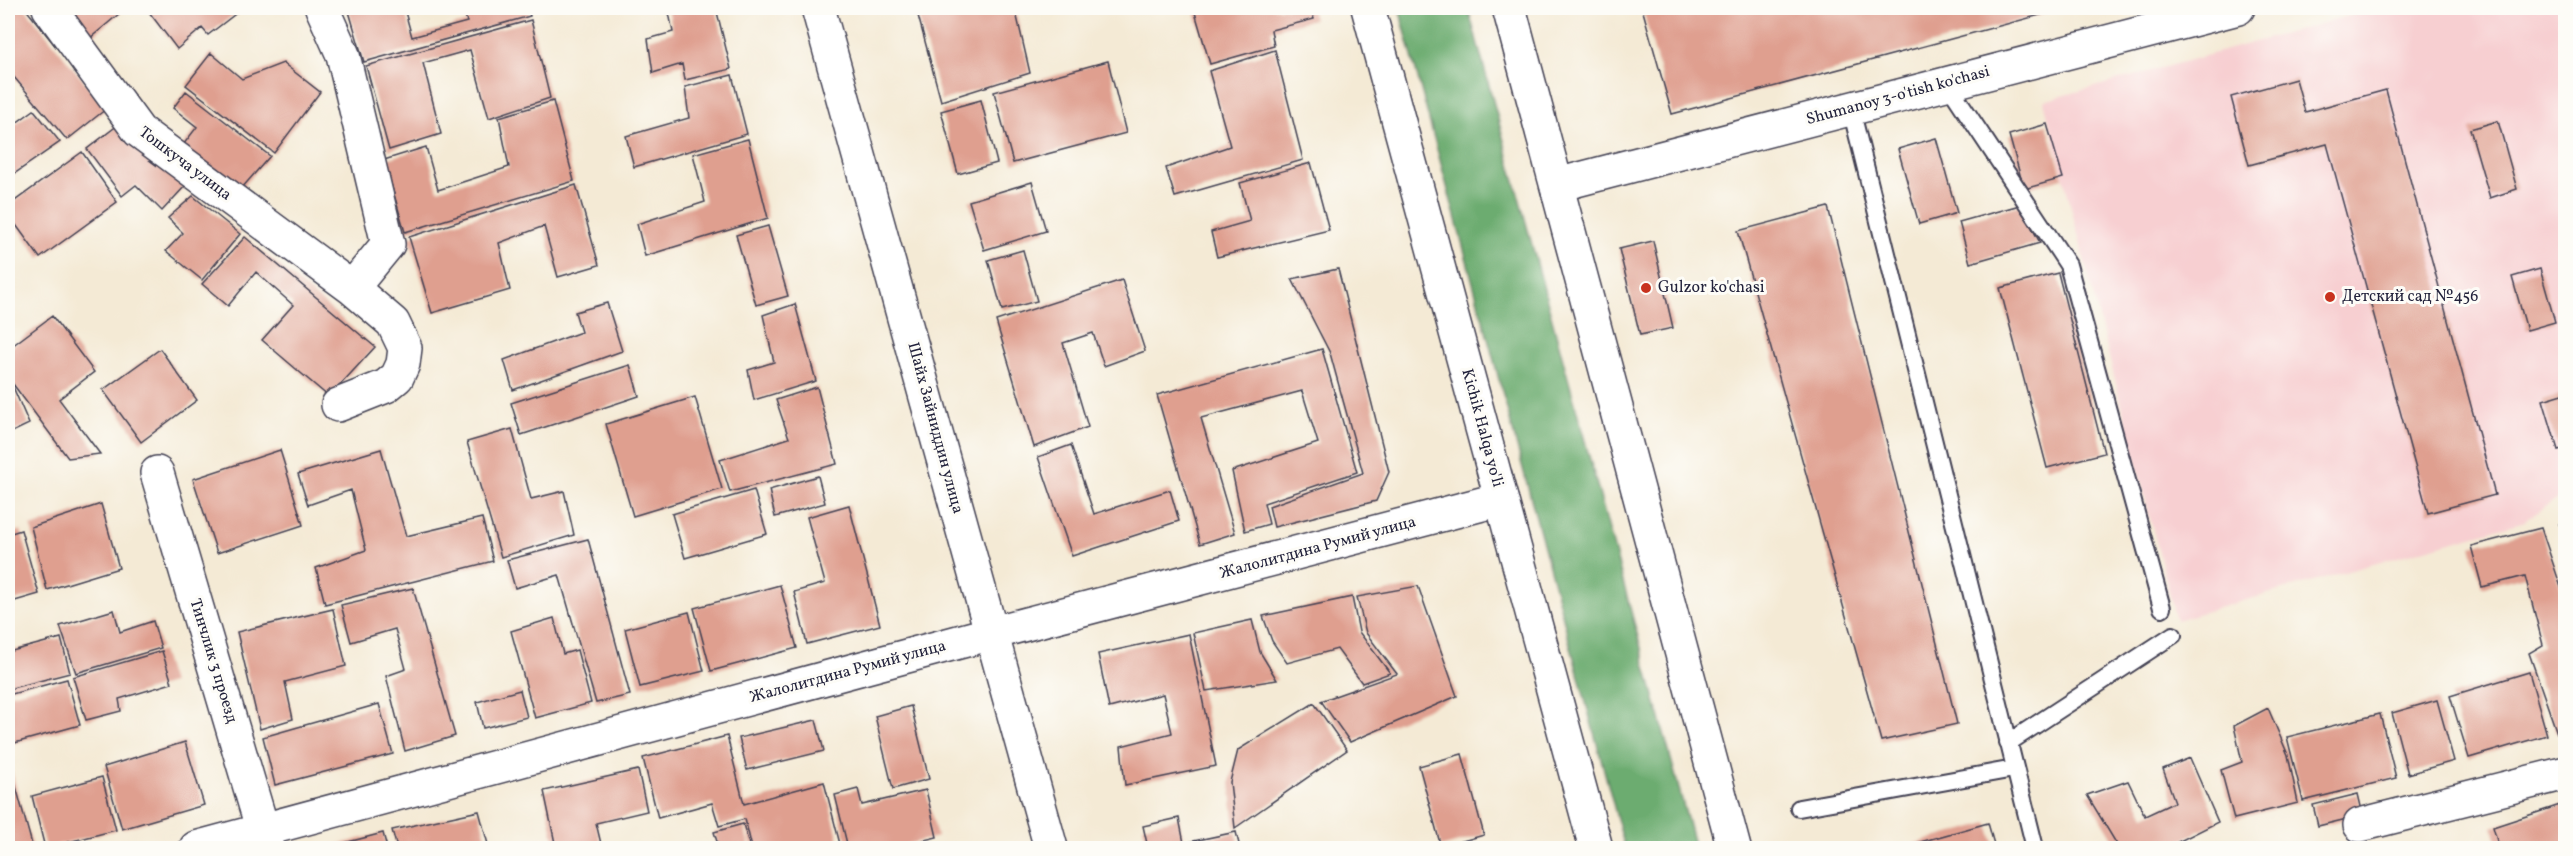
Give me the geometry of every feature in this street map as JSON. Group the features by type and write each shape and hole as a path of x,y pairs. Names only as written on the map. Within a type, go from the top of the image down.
{"main road":[{"name":"Тошкуча улица","path":"49,8 139,131 352,288 393,323 405,348 403,364 397,376 386,386 338,405"},
{"path":"322,8 343,56 388,244 352,288"},
{"name":"Шайх Зайниддин улица","path":"818,8 1051,849"},
{"name":"Kichik Halqa yo'li","path":"1368,8 1596,849"},
{"path":"1509,8 1734,849"},
{"name":"Shumanoy 3-o'tish ko'chasi","path":"1557,185 2238,8"},
{"name":"Тинчлик 3 проезд","path":"157,473 266,839"},
{"name":"Жалолитдина Румий улица","path":"196,849 266,839 992,633 1502,499"},
{"path":"2360,825 2565,773"}],"lane":[{"path":"1947,83 2068,264 2162,608"},
{"path":"1851,109 2035,849"},
{"path":"2008,743 2173,635"},
{"path":"1799,808 2014,769"}],"shaded area":[{"name":"Детский сад №456","path":"2377,8 2565,8 2565,493 2525,521 2176,620 2044,101"}],"green space":[{"path":"1399,8 1468,8 1695,848 1625,848"}],"building":[{"path":"8,8 25,8 106,109 67,140 8,70"},
{"path":"52,8 126,8 83,44"},
{"path":"146,8 243,8 208,35 202,28 177,49"},
{"path":"348,8 404,8 412,37 467,22 463,8 528,8 530,16 364,62"},
{"path":"668,8 716,8 731,69 685,80 682,64 653,73 648,39 673,32"},
{"path":"916,8 992,8 993,11 1015,8 1030,73 941,101"},
{"path":"1311,8 1314,19 1271,30 1274,46 1210,64 1194,9"},
{"path":"1642,8 2066,8 1672,114"},
{"path":"531,20 550,98 489,118 470,50 423,63 441,134 389,150 366,66"},
{"path":"1275,50 1303,160 1175,197 1166,168 1230,146 1209,71"},
{"path":"211,53 242,79 283,63 320,92 274,153 186,85"},
{"path":"1108,61 1126,133 1013,163 994,92"},
{"path":"732,75 747,134 634,167 626,136 689,118 685,87"},
{"path":"2296,79 2305,112 2386,90 2495,495 2428,513 2327,144 2249,165 2231,97"},
{"path":"186,91 270,156 234,197 176,154 197,127 173,108"},
{"path":"981,100 997,163 958,174 941,111"},
{"path":"553,101 574,181 405,232 384,160 426,147 438,190 509,167 499,117"},
{"path":"34,110 60,142 8,178 8,129"},
{"path":"2498,121 2517,189 2490,198 2470,129"},
{"path":"2047,124 2063,178 2024,189 2009,135"},
{"path":"118,125 149,157 185,186 162,211 136,185 122,196 87,149"},
{"path":"1936,138 1957,213 1919,224 1898,149"},
{"path":"748,139 768,218 645,256 637,224 705,202 693,154"},
{"path":"82,152 117,202 40,258 8,214 8,206"},
{"path":"1311,163 1329,230 1217,257 1211,232 1250,221 1240,183"},
{"path":"1032,182 1046,231 984,250 969,201"},
{"path":"576,185 599,265 558,277 544,226 499,243 510,290 432,313 409,237"},
{"path":"193,196 240,234 202,280 166,251 183,233 168,218"},
{"path":"2020,205 2040,243 1970,263 1959,222"},
{"path":"1828,207 1957,724 1881,741 1738,231"},
{"path":"768,226 788,296 756,305 736,235"},
{"path":"245,237 375,347 329,397 262,340 293,305 256,272 228,306 202,284"},
{"name":"Gulzor ko'chasi","path":"1653,241 1673,328 1640,335 1619,249"},
{"path":"1023,250 1037,301 1002,310 988,260"},
{"path":"1338,269 1389,472 1376,501 1274,527 1269,506 1363,473 1330,353 1292,279"},
{"path":"2540,269 2555,322 2527,330 2512,277"},
{"path":"2058,273 2104,453 2047,468 2000,288"},
{"path":"1122,280 1145,351 1104,366 1093,333 1063,343 1088,427 1034,447 996,321"},
{"path":"607,303 622,351 513,390 504,360 581,332 575,312"},
{"path":"795,304 816,381 754,400 748,370 774,362 763,315"},
{"path":"52,316 94,372 59,399 100,454 68,458 10,380 29,424 8,434 8,349"},
{"path":"160,349 197,400 141,442 103,390"},
{"path":"1322,349 1357,472 1264,503 1269,524 1245,531 1232,471 1318,443 1302,391 1201,418 1235,533 1200,544 1157,395"},
{"path":"630,365 639,396 521,435 511,403"},
{"path":"817,387 837,464 730,492 720,460 789,438 776,400"},
{"path":"2566,393 2566,448 2558,450 2543,400"},
{"path":"695,397 722,489 633,516 606,424"},
{"path":"512,429 531,499 564,491 574,535 501,557 467,442"},
{"path":"1071,445 1094,514 1170,490 1179,521 1072,556 1038,457"},
{"path":"381,449 406,536 482,518 493,561 325,604 316,568 366,550 351,490 308,505 298,474"},
{"path":"280,450 303,525 217,553 193,479"},
{"path":"818,476 825,503 775,517 769,490"},
{"path":"754,490 767,534 685,558 672,514"},
{"path":"101,504 119,568 47,590 31,527"},
{"path":"849,505 880,625 807,644 794,592 825,583 807,517"},
{"path":"2566,520 2566,537 2559,524"},
{"path":"2541,528 2566,602 2566,731 2557,733 2529,653 2543,645 2525,576 2482,587 2471,546"},
{"path":"21,530 39,594 8,603 8,534"},
{"path":"588,539 630,695 596,703 559,575 515,588 507,560"},
{"path":"780,585 797,648 711,671 694,608"},
{"path":"1418,586 1457,696 1350,742 1321,701 1397,674 1366,633 1357,597"},
{"path":"413,588 455,736 405,751 386,676 406,669 395,629 351,642 341,605"},
{"path":"1352,597 1359,632 1390,673 1362,683 1337,649 1287,663 1272,641 1263,616"},
{"path":"333,609 346,666 285,682 293,719 260,729 237,632"},
{"path":"114,610 120,632 153,621 161,648 76,673 60,626"},
{"path":"689,612 704,671 640,687 625,629"},
{"path":"554,618 563,654 577,650 591,703 535,718 511,631"},
{"path":"1252,620 1260,652 1277,680 1206,691 1193,633"},
{"path":"1189,634 1216,766 1125,785 1121,746 1172,733 1163,694 1109,708 1098,654"},
{"path":"61,638 70,673 8,689 8,652"},
{"path":"162,651 172,683 119,699 121,711 86,720 73,677"},
{"path":"2529,672 2547,735 2469,758 2450,696"},
{"path":"67,679 80,725 11,744 8,732 8,695"},
{"path":"520,690 527,717 483,728 477,702"},
{"path":"2437,700 2454,761 2408,774 2392,713"},
{"path":"1314,703 1347,750 1235,828 1230,782 1238,750"},
{"path":"379,704 393,754 275,785 263,737"},
{"path":"911,706 929,779 893,789 875,716"},
{"path":"2268,708 2288,755 2298,803 2234,819 2221,770 2242,762 2234,726"},
{"path":"2380,714 2396,778 2303,801 2287,737"},
{"path":"816,720 824,751 747,770 739,738"},
{"path":"727,736 744,804 824,782 841,848 752,848 745,819 719,826 712,803 658,818 643,758"},
{"path":"185,742 204,805 122,829 104,767"},
{"path":"1462,754 1484,835 1441,847 1419,766"},
{"path":"8,758 33,848 8,848"},
{"path":"2190,758 2218,822 2166,848 2119,848 2087,795 2128,781 2145,816 2175,802 2163,769"},
{"path":"638,770 647,811 596,823 602,848 556,848 544,791"},
{"path":"102,777 116,830 45,848 32,796"},
{"path":"858,789 862,805 926,790 937,837 891,848 848,848 835,795"},
{"path":"2358,794 2363,815 2318,826 2313,805"},
{"path":"2566,803 2566,848 2499,848 2493,827"},
{"path":"479,811 489,848 397,848 392,830"},
{"path":"1179,818 1184,843 1236,832 1240,848 1148,848 1143,826"},
{"path":"1988,823 1995,848 1899,848"},
{"path":"743,824 750,848 719,848 714,832"},
{"path":"383,833 387,848 325,848"},
{"path":"1485,844 1486,848 1470,848"}],"place":[{"name":"Gulzor ko'chasi","path":"1646,288"},
{"name":"Детский сад №456","path":"2330,297"}]}
